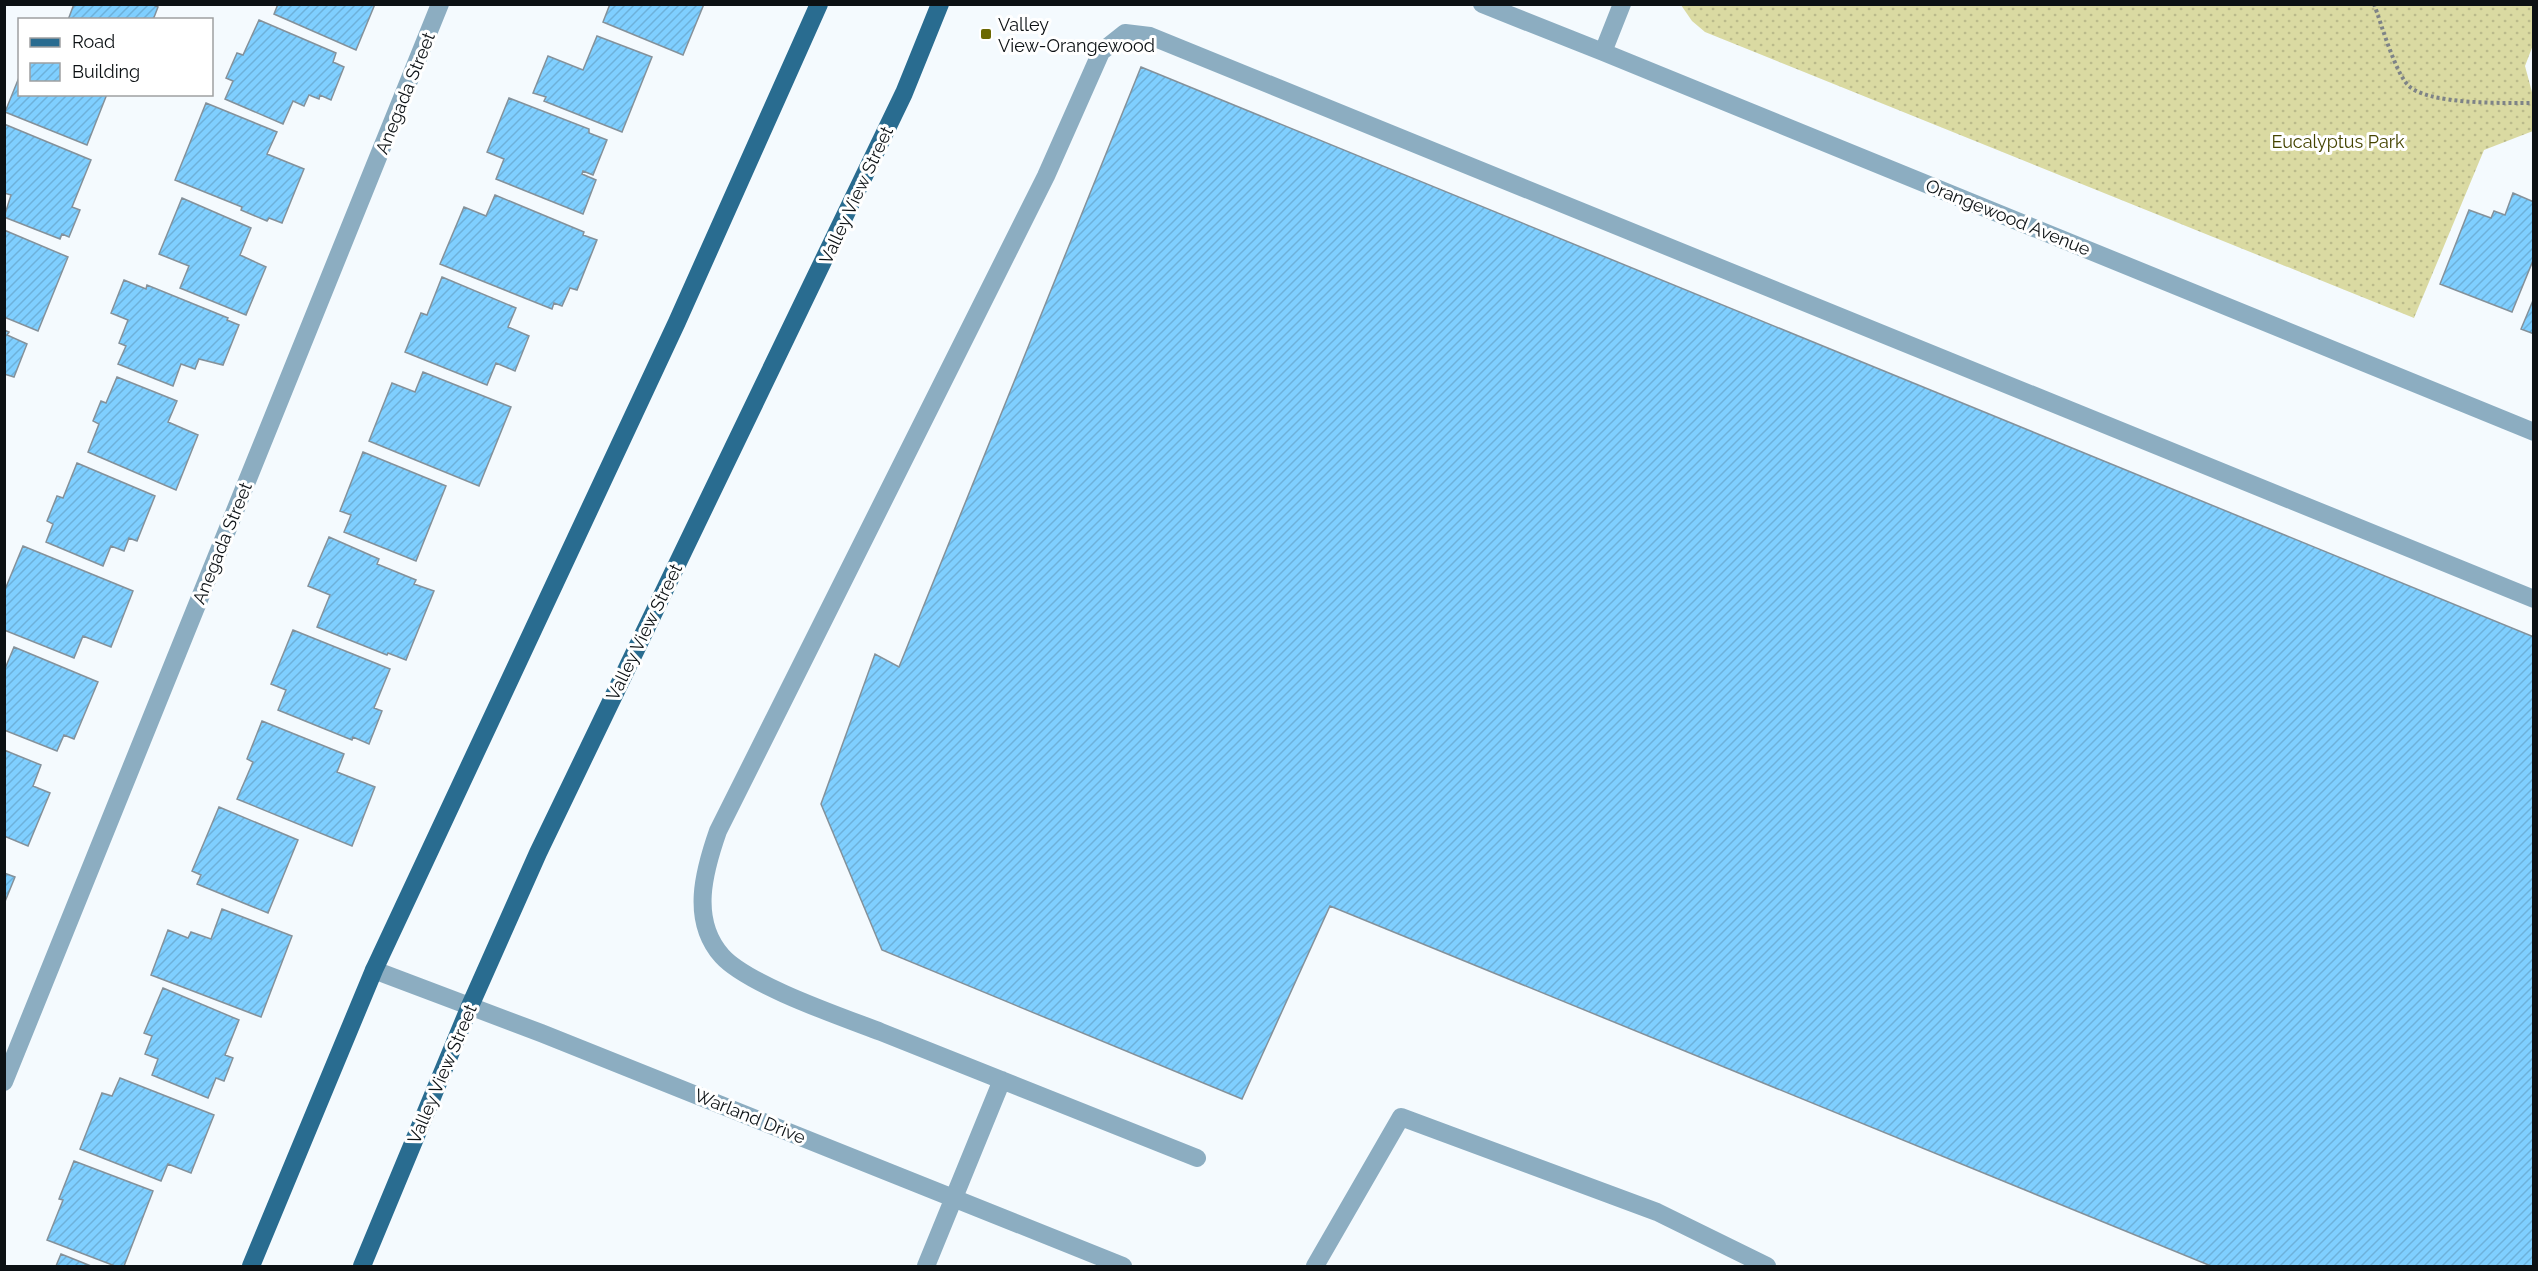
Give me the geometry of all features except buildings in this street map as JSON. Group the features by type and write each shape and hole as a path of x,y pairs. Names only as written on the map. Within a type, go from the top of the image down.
{"main road":[{"path":"251,1266 374,970 682,312 819,4"},
{"name":"Valley View Street","path":"362,1266 470,1006 592,739 904,93 940,4"}],"street":[{"name":"Anegada Street","path":"4,1082 440,4"},
{"name":"Orangewood Avenue","path":"1482,4 2534,432"},
{"path":"1603,52 1622,4"},
{"path":"1197,1158 835,1014 750,977 722,956 706,927 702,900 705,869 718,831 1046,176 1101,52 1125,33 1150,36 2534,599"},
{"name":"Warland Drive","path":"374,970 470,1006 1123,1266"},
{"path":"926,1266 1002,1080"},
{"path":"1315,1266 1401,1117 1657,1212 1767,1266"}],"path":[{"path":"2374,4 2401,75 2408,86 2422,93 2462,101 2486,104 2534,103"}],"green space":[{"name":"Eucalyptus Park","path":"1681,5 2533,5 2533,45 2525,66 2533,96 2533,131 2484,150 2414,318 1705,32 1692,21"}],"place":[{"name":"Valley View-Orangewood","path":"986,34"}]}
